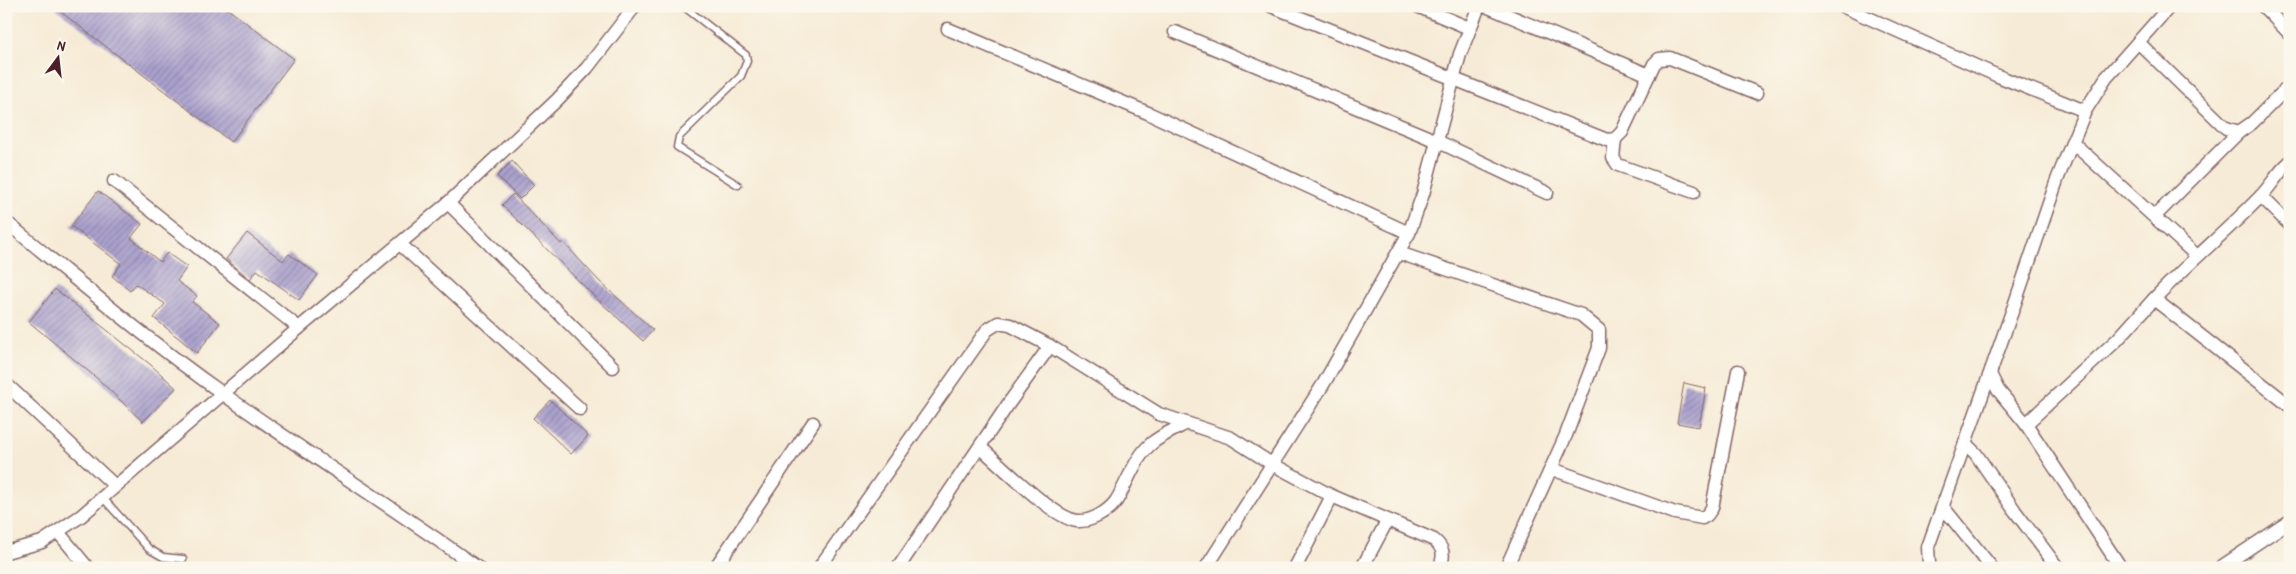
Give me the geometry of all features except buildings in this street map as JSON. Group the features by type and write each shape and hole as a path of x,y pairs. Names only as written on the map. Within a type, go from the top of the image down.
{"street":[{"path":"6,552 42,542 58,532 102,497 448,203 557,100 586,68 635,6"},
{"path":"1271,6 1598,137 1615,139"},
{"path":"1417,6 1469,28"},
{"path":"1206,568 1352,338 1409,233 1423,194 1453,79 1469,28 1479,6"},
{"path":"1486,6 1649,75"},
{"path":"1842,6 1998,76 2085,110"},
{"path":"1931,568 1928,547 2057,180 2085,110 2106,78 2170,6"},
{"path":"2263,6 2290,34"},
{"path":"948,29 1148,113 1409,233"},
{"path":"1175,32 1437,141 1547,194"},
{"path":"2138,42 2226,128 2239,132"},
{"path":"1694,192 1618,165 1613,158 1615,139 1622,132 1649,75 1659,59 1670,58 1756,93"},
{"path":"2155,216 2290,84"},
{"path":"2072,142 2197,256"},
{"path":"2026,424 2118,338 2197,256 2261,196 2278,172 2290,162"},
{"path":"114,181 299,328"},
{"path":"2261,196 2290,225"},
{"path":"448,203 613,367"},
{"path":"6,222 153,342 222,394 408,518 478,568"},
{"path":"400,244 580,409"},
{"path":"1399,253 1581,315 1598,330 1599,348 1552,469 1506,568"},
{"path":"2154,299 2290,406"},
{"path":"819,568 987,330 994,324 1005,323 1050,346 1150,410 1185,424 1231,438 1272,464 1332,496 1434,540 1440,545 1443,557 1439,568"},
{"path":"898,568 1009,402 1050,346"},
{"path":"1552,469 1675,513 1702,518 1712,508 1738,371"},
{"path":"1990,374 1998,390 2026,424 2121,568"},
{"path":"6,384 115,486"},
{"path":"715,568 813,423"},
{"path":"980,447 1053,509 1077,521 1087,520 1107,511 1115,502 1144,451 1151,444 1185,424"},
{"path":"1966,443 1976,454 2015,511 2058,568"},
{"path":"1295,568 1332,496"},
{"path":"1943,507 1992,568"},
{"path":"1362,568 1387,520"},
{"path":"2221,567 2290,521"},
{"path":"58,532 88,568"}],"lane":[{"path":"683,6 746,55 747,61 740,76 679,137 677,147 738,185"},
{"path":"102,497 149,549 164,557 183,558"}]}
